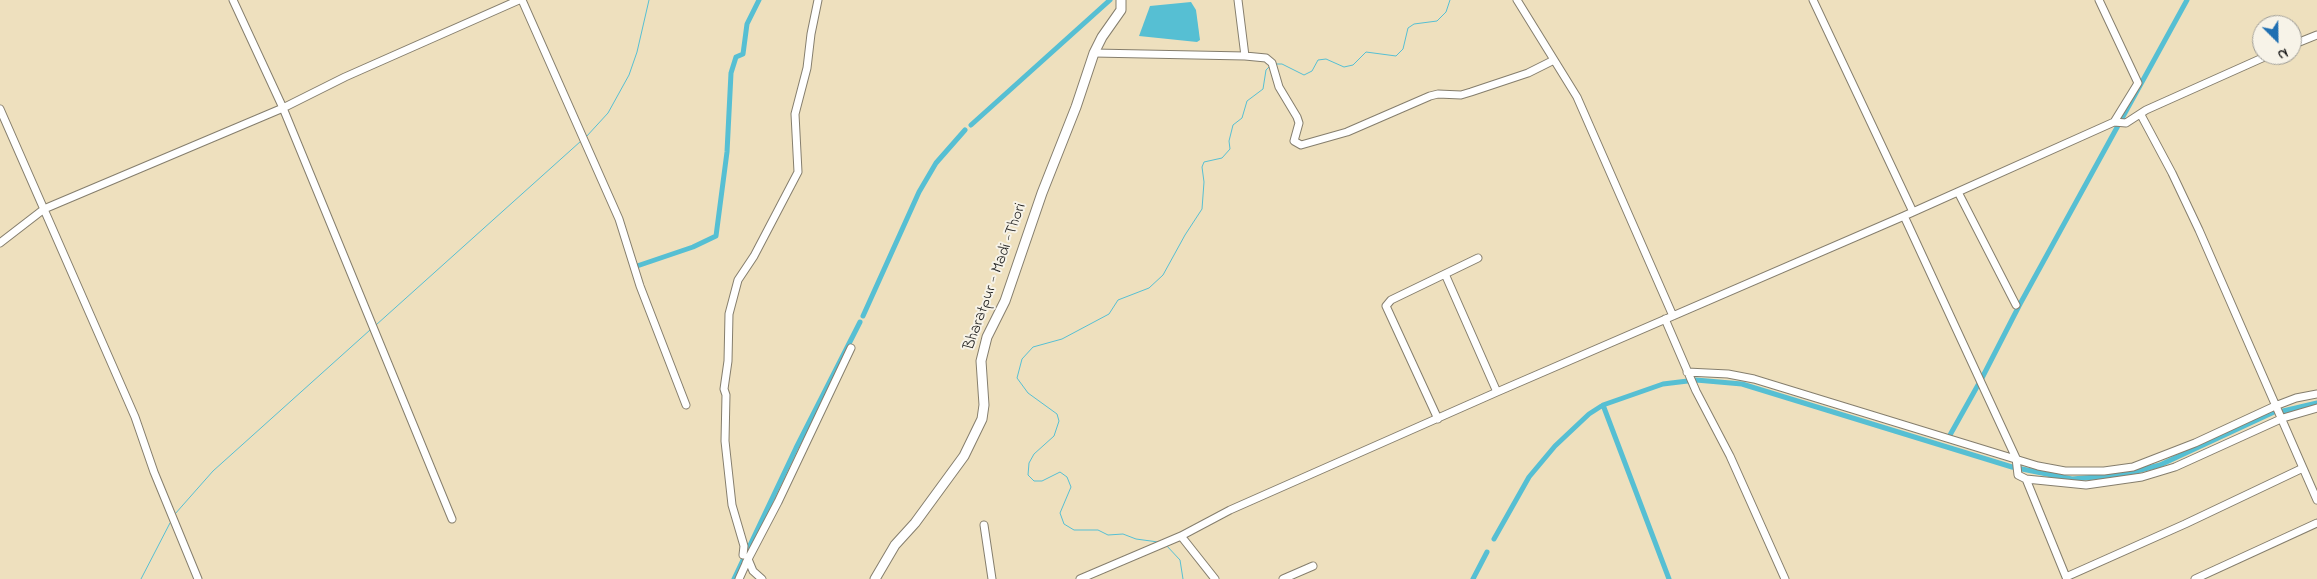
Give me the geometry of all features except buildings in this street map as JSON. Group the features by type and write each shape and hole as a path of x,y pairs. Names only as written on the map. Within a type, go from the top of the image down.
{"main road":[{"name":"Bharatpur - Madi -Thori","path":"875,579 895,545 914,523 964,456 982,418 984,405 981,356 987,337 1005,301 1042,193 1076,107 1094,54 1102,37 1121,10 1121,0"}],"street":[{"path":"233,0 283,108 452,519"},
{"path":"0,243 44,209 283,108 345,77 521,0 619,219 640,286 686,405"},
{"path":"744,555 742,540 732,505 725,441 726,395 724,389 728,361 728,314 738,280 754,256 798,172 795,114 807,68 818,0"},
{"path":"1238,0 1245,56"},
{"path":"1517,0 1577,98 1673,316"},
{"path":"1813,0 1913,212"},
{"path":"2099,0 2138,83 2119,122"},
{"path":"2302,41 2317,35"},
{"path":"1094,54 1245,56 1266,58 1273,67 1282,92 1297,117 1299,123 1294,141 1301,145 1347,132 1430,96 1471,92 1528,73 1554,60"},
{"path":"1080,579 1181,536 1230,510 1498,392 2119,122 2140,115 2146,110 2252,63"},
{"path":"0,109 135,417 154,472 198,579"},
{"path":"2140,115 2172,173 2199,230 2317,500"},
{"path":"1958,192 2016,305"},
{"path":"1904,216 2017,464 2018,475 2026,479 2086,486 2142,477 2175,467 2282,418 2317,408"},
{"path":"1438,419 1386,306 1390,300 1478,258"},
{"path":"1445,274 1498,392"},
{"path":"1665,319 1692,384 1730,456 1785,579"},
{"path":"739,579 851,348"},
{"path":"1688,374 1728,374 1754,378 2017,464 2066,471 2104,471 2133,467 2195,444 2296,398 2317,394"},
{"path":"2026,479 2065,578 2303,468"},
{"path":"2195,579 2317,523"},
{"path":"984,525 992,579"},
{"path":"1181,536 1215,579"},
{"path":"746,563 748,559 753,571 762,579"},
{"path":"1283,579 1313,566"}],"water":[{"path":"1191,2 1196,10 1200,40 1197,42 1139,36 1150,6"}],"waterway":[{"path":"586,137 608,113 629,75 637,52 649,0"},
{"path":"637,266 693,247 716,236 727,152 731,73 736,57 743,54 747,24 759,0"},
{"path":"971,125 1110,0"},
{"path":"1275,64 1282,64 1304,75 1312,71 1318,60 1326,59 1344,67 1353,65 1366,52 1396,56 1403,49 1408,28 1414,24 1437,21 1446,12 1450,0"},
{"path":"1982,378 2020,304 2187,0"},
{"path":"1158,542 1136,539 1123,534 1108,535 1098,530 1074,530 1064,524 1060,513 1071,487 1067,477 1060,472 1042,481 1034,481 1028,475 1029,463 1034,454 1054,436 1059,421 1057,414 1028,393 1017,378 1022,359 1033,347 1062,339 1109,314 1118,300 1149,288 1163,275 1202,209 1204,182 1202,167 1204,162 1222,158 1230,149 1229,141 1233,125 1242,118 1247,101 1263,89 1266,70 1270,66"},
{"path":"863,316 919,192 936,163 965,130"},
{"path":"376,325 581,141"},
{"path":"734,579 796,448 860,322"},
{"path":"175,514 213,471 370,330"},
{"path":"1494,539 1529,477 1555,446 1589,414 1603,405 1663,384 1696,380 1742,384 2012,467 2072,479 2121,475 2160,465 2274,412"},
{"path":"1950,435 1978,385"},
{"path":"2283,411 2317,403"},
{"path":"1603,405 1669,579"},
{"path":"141,579 170,523"},
{"path":"1166,545 1180,560 1183,579"},
{"path":"1473,579 1487,552"}]}
